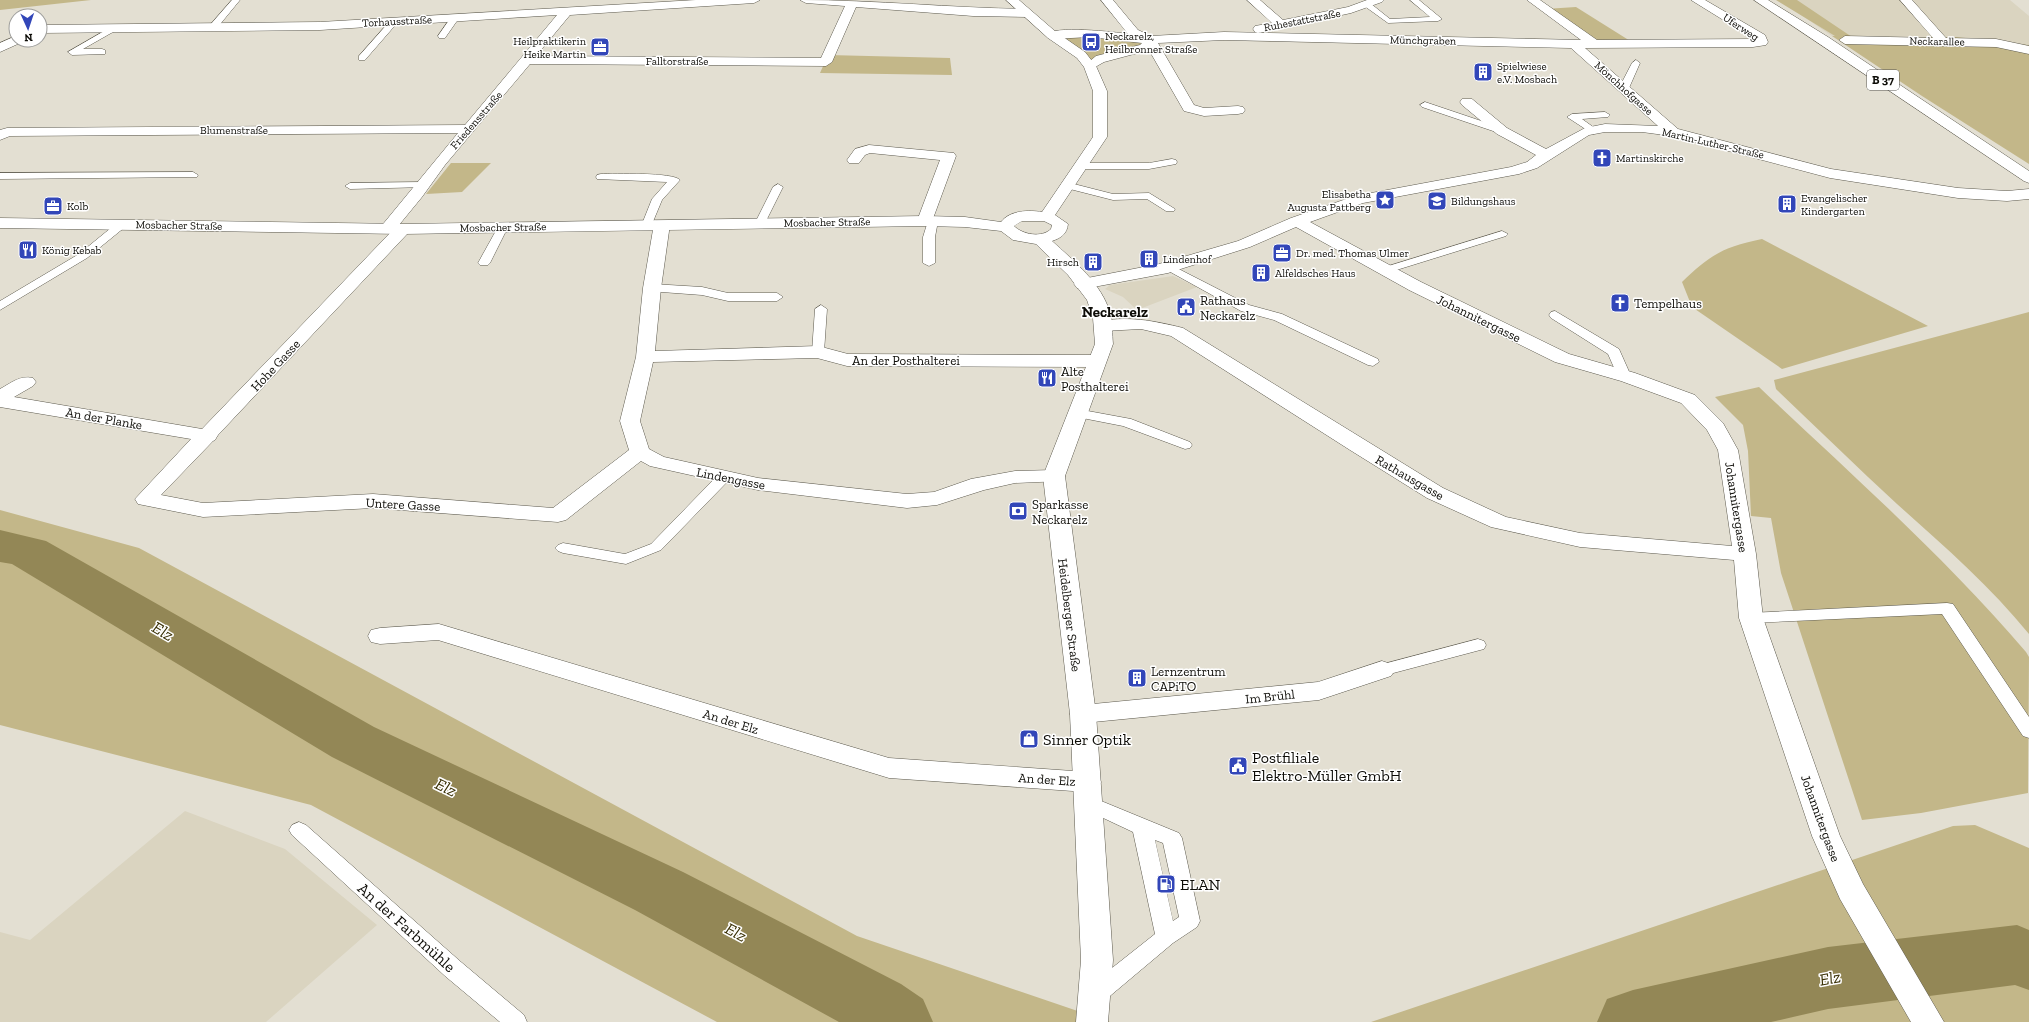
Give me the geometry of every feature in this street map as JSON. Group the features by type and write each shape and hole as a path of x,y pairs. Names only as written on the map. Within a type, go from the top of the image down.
{"street":[{"name":"Torhausstraße","path":"48,29 320,26 754,0"},
{"path":"806,0 852,3 920,4 973,12 1027,13"},
{"path":"1012,0 1052,35 1080,55 1090,66 1100,91 1100,138 1066,185 1043,228 1016,236 1009,233 1006,227 1012,220 1018,217 1043,228"},
{"path":"1107,0 1134,33 1150,40 1189,108 1204,112 1238,110"},
{"path":"1253,0 1280,24"},
{"path":"1533,0 1594,44"},
{"name":"Uferweg","path":"1697,0 1761,38 1762,42"},
{"name":"B 37","path":"1760,0 1824,40 2029,178"},
{"path":"1906,0 1942,41"},
{"name":"Ruhestattstraße","path":"1224,36 1343,12 1373,2"},
{"name":"Falltorstraße","path":"527,60 826,62 852,3"},
{"name":"Friedensstraße","path":"395,229 423,185 440,162 470,129 566,12"},
{"path":"1052,35 1081,33 1150,40"},
{"name":"Münchgraben","path":"1150,40 1224,36 1574,44 1746,44 1762,42"},
{"path":"1090,66 1100,60 1144,48 1150,40"},
{"name":"Neckarallee","path":"1845,40 1996,43 2029,50"},
{"name":"Mönchhofgasse","path":"1574,44 1673,132"},
{"path":"1467,102 1502,131 1546,154"},
{"name":"Martin-Luther-Straße","path":"1083,284 1169,267 1244,244 1297,221 1360,199 1514,171 1532,165 1546,154 1585,132 1605,128 1642,128 1673,132 1830,173 1958,193 2007,196 2029,194"},
{"name":"Blumenstraße","path":"0,136 7,132 470,129"},
{"path":"854,160 860,152 869,149 949,156 929,221"},
{"name":"Mosbacher Straße","path":"0,223 395,229 929,221 1006,227"},
{"name":"Johannitergasse","path":"1297,221 1415,286 1562,358 1624,376 1688,399 1716,427 1728,450 1745,554 1751,618 1826,836 1851,890 1928,1022"},
{"path":"640,452 630,421 645,357 652,288 654,224"},
{"name":"Heidelberger Straße","path":"1043,228 1059,256 1083,284 1100,309 1103,326 1104,344 1054,476 1083,714 1097,960 1092,1022"},
{"name":"Hohe Gasse","path":"146,500 208,436 395,229"},
{"name":"Rathausgasse","path":"1103,326 1141,324 1177,332 1357,446 1435,493 1499,522 1580,540 1745,554"},
{"name":"An der Posthalterei","path":"645,357 818,352 847,360 1097,361"},
{"path":"0,397 26,382"},
{"name":"An der Planke","path":"0,401 208,436"},
{"name":"Lindengasse","path":"640,452 657,462 758,484 907,501 937,498 979,484 1015,477 1054,476"},
{"name":"Untere Gasse","path":"146,500 203,510 373,501 558,515 640,452"},
{"name":"An der Elz","path":"380,636 440,632 889,768 1088,792"},
{"name":"Im Brühl","path":"1083,714 1318,691 1382,670"}],"lane":[{"path":"214,26 236,0"},
{"path":"1373,2 1388,20 1438,19 1414,0"},
{"path":"442,36 455,18"},
{"path":"362,58 394,22"},
{"path":"102,52 72,52 116,28"},
{"path":"1624,88 1636,63"},
{"path":"1425,105 1502,131"},
{"path":"1593,131 1572,117 1605,115"},
{"path":"1080,166 1148,166 1172,162"},
{"path":"0,176 193,175"},
{"path":"601,177 658,178 675,180 657,199 654,224"},
{"path":"350,186 423,185"},
{"path":"1066,185 1113,196 1149,196 1170,210"},
{"path":"760,223 778,187"},
{"path":"929,221 929,263"},
{"path":"0,306 83,256 121,225"},
{"path":"484,263 503,227"},
{"path":"1386,270 1502,234"},
{"path":"1169,267 1245,308 1278,318 1373,362"},
{"path":"652,288 702,291 728,297 776,298"},
{"path":"818,352 821,309"},
{"path":"1555,314 1614,352 1624,376"},
{"path":"1077,413 1126,422 1185,445"},
{"path":"563,548 626,559 656,547 724,477"},
{"path":"1751,618 1947,608 2029,731"},
{"path":"1382,670 1478,645"},
{"path":"1088,792 1142,828 1166,937 1095,995"},
{"name":"An der Farbmühle","path":"299,830 453,969 516,1022"}],"shaded area":[{"path":"0,0 91,0 8,8 0,10"},
{"path":"1776,0 1797,0 1852,37 1956,37 2029,45 2029,164 1922,96 1832,36 1835,36"},
{"path":"1779,0 2010,0 2029,16 2029,45 1956,37 1832,36"},
{"path":"1576,7 1635,44 1594,44 1545,9"},
{"path":"1073,33 1150,40 1144,48 1090,66 1052,35"},
{"path":"828,55 950,58 952,75 820,73"},
{"path":"451,163 491,163 462,192 426,194"},
{"path":"1762,239 1928,326 1782,369 1692,307 1682,282 1701,265 1718,253 1737,245"},
{"path":"1173,276 1197,287 1137,310 1123,297 1105,289 1110,285"},
{"path":"2029,312 2029,634 2014,616 1966,566 1882,490 1776,389 1774,380"},
{"path":"1759,387 1930,549 2026,652 2029,657 2028,793 1921,813 1862,820 1781,573 1771,518 1751,516 1748,451 1743,425 1715,397"},
{"path":"0,510 139,548 857,936 1110,1022 717,1022 311,805 0,725"},
{"path":"185,811 285,849 377,925 266,1022 0,1022 0,932 30,940"},
{"path":"1975,825 2029,848 2029,1022 1371,1022 1953,826"}],"waterway":[{"name":"Elz","path":"0,546 28,552 353,742 659,891 876,1006 897,1022"},
{"name":"Elz","path":"1633,1022 1828,978 2017,955 2029,960"}],"place":[{"name":"Neckarelz, Heilbronner Straße","path":"1091,42"},
{"name":"Heilpraktikerin Heike Martin","path":"600,47"},
{"name":"Spielwiese e.V. Mosbach","path":"1483,72"},
{"name":"Martinskirche","path":"1602,158"},
{"name":"Elisabetha Augusta Pattberg","path":"1385,200"},
{"name":"Bildungshaus","path":"1437,201"},
{"name":"Evangelischer Kindergarten","path":"1787,204"},
{"name":"Kolb","path":"53,206"},
{"name":"König Kebab","path":"28,250"},
{"name":"Dr. med. Thomas Ulmer","path":"1282,253"},
{"name":"Lindenhof","path":"1149,259"},
{"name":"Hirsch","path":"1093,262"},
{"name":"Alfeldsches Haus","path":"1261,273"},
{"name":"Tempelhaus","path":"1620,303"},
{"name":"Rathaus Neckarelz","path":"1186,307"},
{"name":"Alte Posthalterei","path":"1047,378"},
{"name":"Sparkasse Neckarelz","path":"1018,511"},
{"name":"Lernzentrum CAPiTO","path":"1137,678"},
{"name":"Sinner Optik","path":"1029,739"},
{"name":"Postfiliale Elektro-Müller GmbH","path":"1238,766"},
{"name":"ELAN","path":"1166,884"}],"district":[{"name":"Neckarelz","path":"1115,312"}]}
